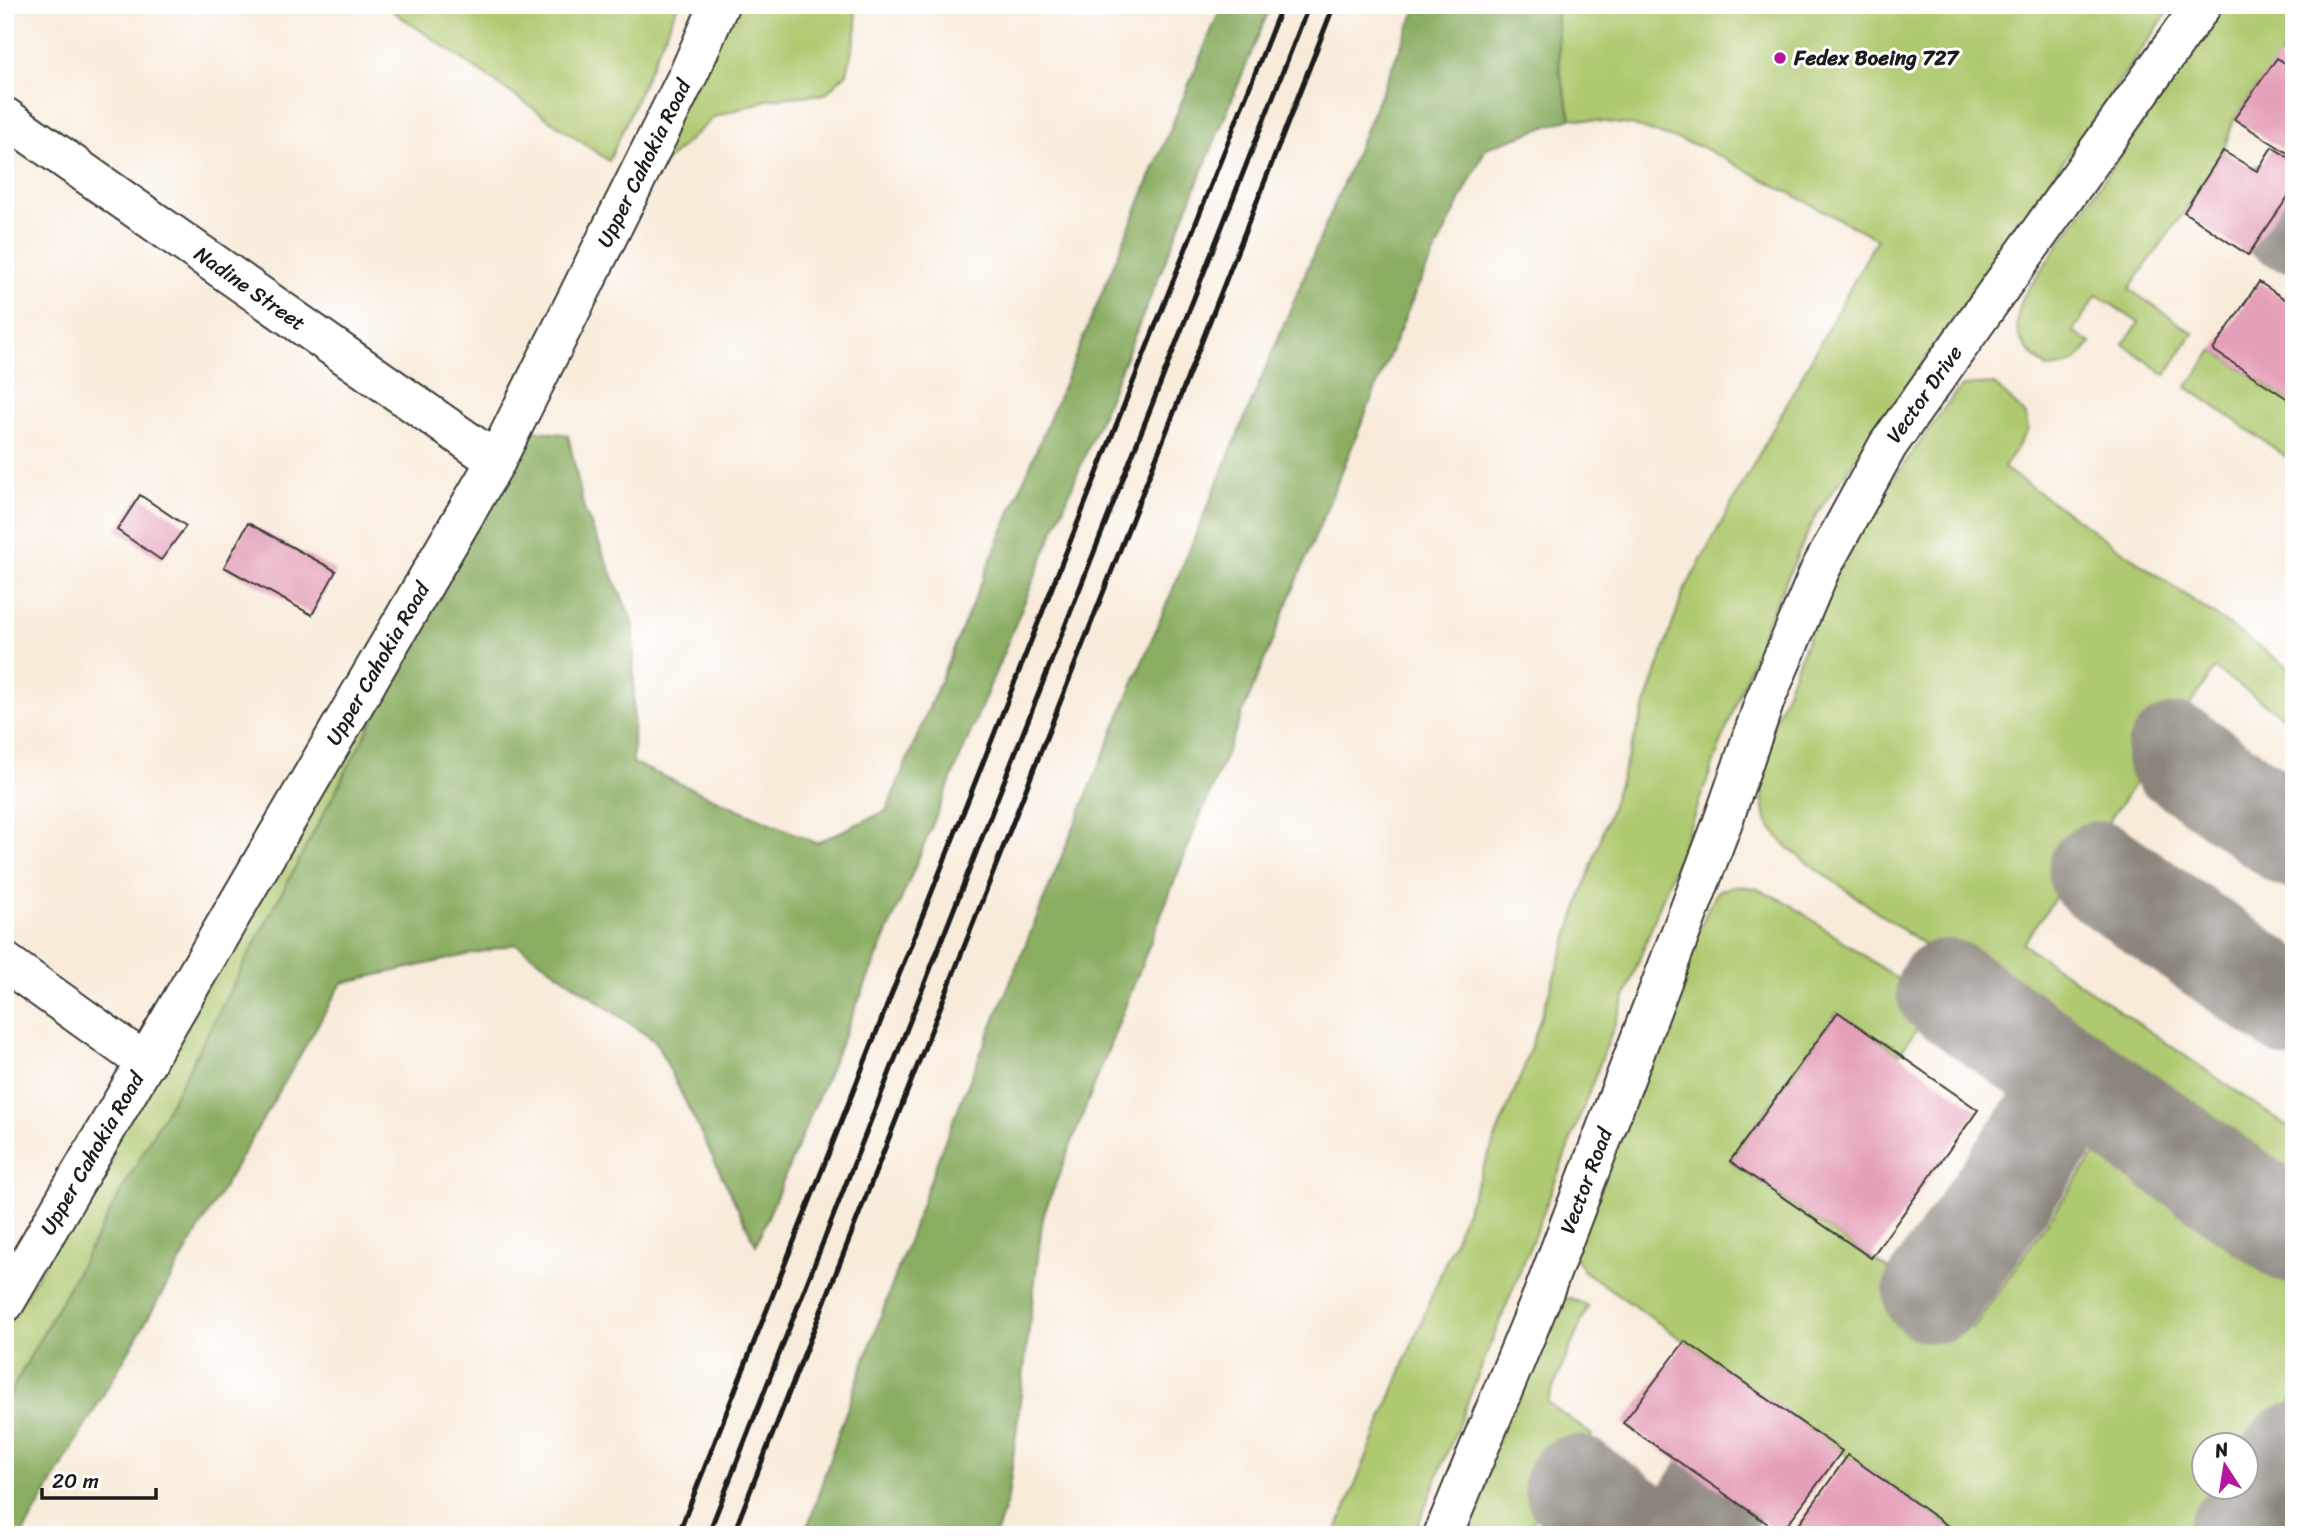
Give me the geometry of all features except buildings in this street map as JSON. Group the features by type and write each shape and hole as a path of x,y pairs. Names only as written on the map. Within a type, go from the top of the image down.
{"street":[{"name":"Upper Cahokia Road","path":"5,1303 496,461 690,71 719,5"},
{"name":"Vector Drive","path":"1723,824 1765,700 1820,570 1888,445 2202,5"},
{"name":"Nadine Street","path":"10,131 496,461"},
{"name":"Vector Road","path":"1443,1535 1543,1294 1723,824"},
{"path":"5,962 146,1063"}],"green space":[{"path":"384,5 678,5 609,161"},
{"path":"731,5 854,5 857,27 847,73 825,94 770,99 714,117 643,183"},
{"path":"1222,5 1271,5 756,1245 656,1042 516,944 342,983 22,1535 5,1535 5,1402 177,1091 527,429 568,435 584,509 634,625 633,763 816,843 886,811"},
{"path":"1418,5 1556,5 1560,72 1571,118 1486,148 1415,293 1187,849 1043,1216 1008,1498 996,1535 805,1535 839,1431 943,1145"},
{"path":"1556,5 2173,5 1816,515 1767,622 1541,1219 1414,1535 1335,1535 1523,1070 1683,593 1877,239 1702,147 1631,125 1571,118 1560,72"},
{"path":"2223,5 2294,5 2294,36 2234,119 2223,151 2184,212 2129,289 2193,333 2166,375 2123,344 2139,323 2097,295 2073,332 2091,343 2073,362 2047,368 2019,337 2017,321 2023,297"},
{"path":"2213,350 2294,403 2294,462 2187,387"},
{"path":"1994,384 2026,415 2028,430 2004,468 2294,671 2294,724 2215,669 2023,944 2294,1131 2294,1204 1805,861 1783,843 1766,820 1760,759 1826,592 1861,524 1962,386"},
{"path":"527,429 177,1091 5,1402 5,1330"},
{"path":"1738,886 1755,888 1788,903 1935,1005 1899,1054 1837,1012 1730,1161 1973,1328 2092,1158 2106,1147 2294,1275 2294,1396 2260,1445 2260,1432 2190,1432 2190,1502 2221,1502 2198,1535 1961,1535 1583,1270 1572,1252 1709,906 1719,890"},
{"path":"1570,1298 1588,1306 1547,1402 1592,1435 1524,1535 1460,1535 1553,1300"},
{"path":"2294,1503 2294,1535 2271,1535"}],"taxiway":[{"path":"2278,211 2294,221"},
{"path":"2177,755 2294,838"},
{"path":"2099,872 2294,1008"},
{"path":"1947,990 2294,1233"},
{"path":"1934,1292 2079,1083"},
{"path":"2238,1535 2294,1454"},
{"path":"1575,1486 1645,1535"},
{"path":"1689,1535 1719,1490"}],"railway":[{"path":"678,1535 1282,5"},
{"path":"708,1535 1309,5"},
{"path":"733,1535 1334,5"}],"place":[{"name":"Fedex Boeing 727","path":"1780,58"}]}
